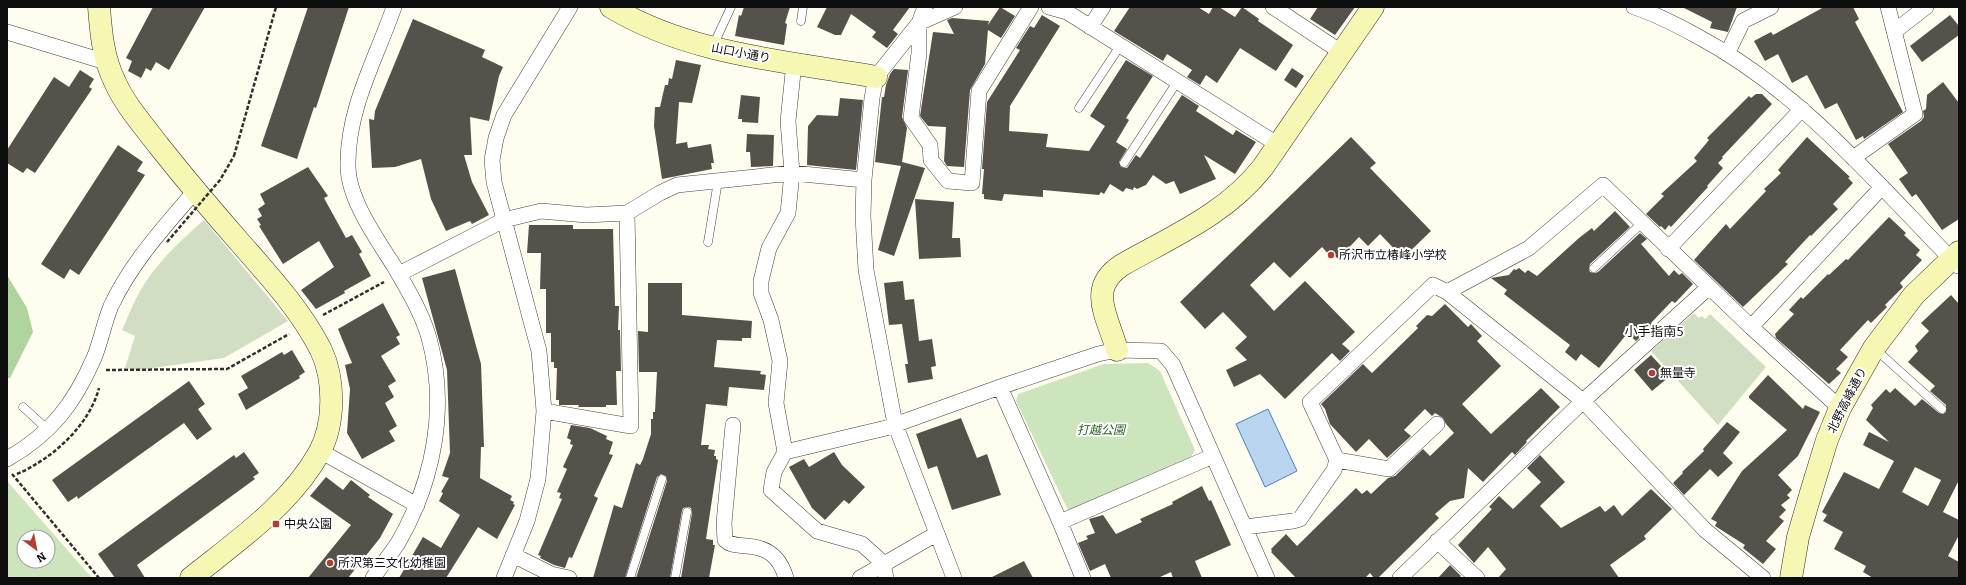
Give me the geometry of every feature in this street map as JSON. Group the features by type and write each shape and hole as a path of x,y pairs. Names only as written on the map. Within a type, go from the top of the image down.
{"street":[{"path":"100,7 102,40 106,62 115,84 127,103 195,191 291,302 322,352 329,377 331,398 329,423 320,451 297,486 269,514 193,578"},
{"path":"373,578 398,543 417,505 431,467 436,435 437,403 435,369 429,337 419,313 399,274 364,215 352,188 348,167 351,135 358,98 394,7"},
{"path":"504,578 527,521 538,479 544,411 539,351 494,182 492,160 496,138 504,115 570,7"},
{"name":"山口小通り","path":"612,7 650,27 712,48 876,77"},
{"path":"925,7 920,23 919,53 911,118 930,145 931,160 948,180 972,183 979,91 1030,7"},
{"path":"954,578 936,534 896,424 866,270 863,216 864,180 872,98 876,77 920,23 955,7"},
{"path":"1049,7 1067,12 1277,144"},
{"path":"1090,26 1103,7"},
{"path":"1273,7 1341,52"},
{"path":"1117,350 1101,300 1102,289 1106,279 1122,264 1210,217 1226,205 1253,179 1373,7"},
{"path":"1634,7 1672,22 1728,52 1802,109 1826,129 1882,187 1957,260"},
{"path":"1728,52 1743,20 1771,7"},
{"path":"1854,158 1915,114 1888,7"},
{"path":"1894,31 1926,7"},
{"path":"7,32 106,62"},
{"path":"794,63 788,121 792,173 788,213 769,248 761,281 761,293 771,320 780,361 776,403 785,452 774,472 771,490 817,531 862,544 883,563 886,578"},
{"path":"1668,249 1802,109"},
{"path":"399,274 504,220 541,211 586,215 627,213 676,185 792,173 864,180"},
{"path":"1446,292 1529,248 1603,185 1668,249 1840,408"},
{"path":"1751,327 1882,187"},
{"path":"8,464 58,420 74,399 94,358 111,306 137,262 195,191"},
{"path":"544,411 631,426 627,213"},
{"name":"北野高峰通り","path":"1791,578 1798,537 1827,440 1840,408 1874,348 1914,294 1957,260"},
{"path":"1245,527 1293,522 1300,519 1334,470 1336,460 1310,402 1433,285 1446,292 1583,401 1705,530 1763,578"},
{"path":"1400,578 1583,401 1709,287"},
{"path":"785,452 886,428 1098,354 1117,350 1161,351 1173,365 1267,578"},
{"path":"1000,387 1060,522 1083,578"},
{"path":"1336,460 1389,469 1437,424"},
{"path":"733,425 724,523 725,540 730,544 753,546 770,552 779,564 786,578"},
{"path":"320,451 417,505"},
{"path":"1060,522 1213,456"},
{"path":"860,578 883,563 936,534"},
{"path":"1437,541 1477,578"},
{"path":"513,555 551,574 568,578"}],"lane":[{"path":"712,48 731,7"},
{"path":"801,20 803,7"},
{"path":"1079,108 1120,46"},
{"path":"1124,163 1177,82"},
{"path":"708,242 718,181"},
{"path":"1594,268 1642,223"},
{"path":"1874,348 1942,409"},
{"path":"23,407 47,429"},
{"path":"630,578 662,479"},
{"path":"675,578 687,512"}],"path":[{"path":"163,248 220,180 234,156 276,7"},
{"path":"107,363 104,370 227,369 399,274"},
{"path":"8,464 23,488 99,578"}],"green space":[{"path":"204,220 288,321 224,358 139,370 125,368 135,336 122,330 137,296 153,271 177,244"},
{"path":"7,275 27,308 33,332 10,378 7,378"},
{"path":"1694,313 1699,318 1702,316 1705,319 1710,314 1766,367 1718,425 1651,351"},
{"name":"打越公園","path":"1148,363 1160,371 1195,450 1191,457 1068,510 1016,401 1018,394 1104,364"},
{"path":"7,482 49,529 16,529 16,569 56,569 56,537 92,578 7,578"}],"water":[{"path":"1268,409 1297,471 1265,487 1236,424"}],"building":[{"path":"153,7 205,7 169,70 156,62 151,71 146,68 141,78 128,71 132,61 126,58"},
{"path":"308,7 349,7 316,108 314,107 297,159 261,146"},
{"path":"744,7 790,7 785,23 787,24 784,45 735,36 739,15 741,16"},
{"path":"827,7 910,7 893,30 898,34 887,48 872,37 876,32 851,14 841,35 835,35 817,27"},
{"path":"1000,7 1015,16 1001,38 988,30 985,64 970,90 964,167 947,166 944,161 946,127 928,126 920,116 933,32 954,34 947,20 952,18 989,21 988,25"},
{"path":"1130,7 1198,7 1209,14 1213,7 1219,7 1235,17 1242,7 1259,19 1258,21 1293,45 1276,71 1240,48 1217,83 1206,75 1200,85 1187,77 1192,70 1167,54 1163,61 1114,31"},
{"path":"1318,7 1355,7 1335,35 1310,19"},
{"path":"1682,7 1737,7 1728,32 1710,28 1712,22"},
{"path":"1824,7 1853,7 1859,19 1855,22 1903,112 1864,139 1863,136 1856,140 1837,103 1825,109 1807,75 1792,83 1778,54 1765,61 1754,41 1771,32 1773,35"},
{"path":"1042,15 1060,26 1010,106 1009,131 1048,134 1046,147 1089,151 1105,126 1090,116 1126,60 1153,76 1126,118 1129,120 1116,142 1127,149 1119,162 1121,167 1127,168 1136,155 1140,158 1182,95 1199,106 1196,111 1233,135 1236,130 1256,142 1235,174 1204,155 1216,179 1180,194 1174,181 1166,184 1153,175 1146,185 1137,189 1134,187 1133,190 1126,188 1123,192 1110,184 1104,194 1101,192 1099,195 1043,190 1043,197 1004,194 1002,201 984,199 984,194 982,194 984,169 982,169 987,102 1020,50 1016,48 1030,26 1034,28"},
{"path":"1950,15 1959,26 1959,35 1922,62 1910,46"},
{"path":"413,19 485,50 482,57 503,67 499,76 489,121 470,117 472,155 464,155 472,182 489,215 472,224 470,221 446,231 431,199 421,159 395,167 372,168 369,119 374,120 375,111"},
{"path":"676,60 701,65 692,103 679,102 676,144 687,142 688,148 711,144 714,163 711,163 712,169 662,179 654,126 655,107 660,107 665,85 668,85 669,78 672,79"},
{"path":"1292,68 1304,76 1296,88 1284,80"},
{"path":"894,69 908,70 902,117 907,128 902,162 925,168 894,256 878,250 901,166 875,162 882,97 884,97 886,85 890,74"},
{"path":"80,70 94,79 89,87 92,89 35,173 27,168 23,173 7,163 7,150 54,77 69,87"},
{"path":"1943,82 1959,103 1959,219 1942,230 1916,194 1912,197 1899,179 1908,173 1888,144 1921,121 1924,117 1923,111 1926,109 1927,95"},
{"path":"1756,94 1762,94 1772,104 1722,157 1723,158 1718,163 1723,168 1707,186 1708,187 1671,227 1669,225 1665,230 1661,226 1660,227 1646,214 1664,196 1661,194 1697,161 1694,158 1709,140 1707,138 1749,96 1751,98"},
{"path":"741,95 760,97 758,123 742,122 742,119 738,119"},
{"path":"840,98 863,100 856,170 807,165 808,126 817,115 838,116"},
{"path":"747,134 774,135 773,166 751,167 750,152 746,152"},
{"path":"1351,137 1376,163 1370,168 1431,231 1403,258 1380,234 1368,246 1359,237 1338,259 1334,255 1331,257 1322,247 1290,278 1274,262 1250,285 1274,311 1305,281 1355,332 1342,344 1350,351 1340,361 1332,353 1285,399 1260,374 1234,387 1226,370 1247,360 1235,348 1247,337 1223,312 1205,329 1180,302"},
{"path":"1807,137 1850,177 1848,178 1853,183 1833,204 1838,209 1811,236 1810,235 1785,262 1788,264 1743,307 1694,260 1726,224 1730,229 1766,191 1764,189 1781,173 1778,170"},
{"path":"118,145 143,162 137,171 145,175 79,275 70,269 64,279 41,264"},
{"path":"308,167 328,196 324,198 346,238 352,235 362,252 359,254 371,276 344,291 345,293 316,309 301,290 334,267 319,241 283,264 259,226 261,225 257,219 262,216 258,209 265,204 260,194"},
{"path":"915,199 954,202 952,238 960,238 961,257 919,259"},
{"path":"1615,211 1630,227 1590,264 1590,272 1598,272 1640,233 1647,239 1641,244 1669,276 1674,270 1679,275 1682,273 1693,284 1675,303 1672,301 1651,323 1653,325 1636,341 1628,334 1627,336 1626,335 1599,368 1581,354 1576,361 1565,352 1570,345 1504,294 1507,290 1491,278 1509,275 1514,269 1516,270 1519,268 1525,273 1528,270 1537,276 1579,238 1592,228 1594,231"},
{"path":"1889,217 1906,233 1904,235 1920,250 1916,255 1922,260 1900,283 1903,287 1885,305 1887,307 1871,323 1868,320 1840,350 1848,357 1836,369 1841,373 1829,384 1776,338 1775,334 1794,314 1789,310 1801,297 1803,299 1828,274 1829,275 1846,259 1848,260"},
{"path":"529,225 573,225 573,229 613,229 615,306 619,306 618,330 620,330 621,371 616,371 617,405 606,405 606,407 578,407 579,405 559,405 559,400 556,400 557,368 554,368 554,362 551,362 551,333 546,333 546,289 540,289 541,253 527,253"},
{"path":"455,269 481,364 484,447 481,447 480,478 512,496 510,500 514,502 513,504 515,505 497,539 478,527 446,578 399,578 423,537 441,548 460,515 439,501 443,493 441,492 449,478 442,476 450,453 447,370 422,278"},
{"path":"903,281 905,300 914,299 919,341 932,339 936,366 931,367 933,379 908,383 905,364 908,364 902,324 889,325 884,283"},
{"path":"648,283 682,283 682,315 752,321 751,338 742,338 742,341 717,340 714,367 761,371 760,374 766,375 764,390 729,387 727,406 706,404 701,445 709,445 708,449 715,450 714,456 716,456 716,459 718,460 706,539 713,540 713,545 715,545 709,578 681,578 692,513 691,508 688,507 683,508 682,511 670,578 636,578 667,481 666,476 661,474 657,477 625,578 593,578 614,505 622,508 636,463 640,465 651,434 651,419 653,419 653,412 655,412 657,372 639,372 638,331 648,332"},
{"path":"1951,295 1959,304 1959,480 1943,512 1959,520 1959,535 1948,556 1959,562 1959,578 1873,578 1863,572 1866,566 1834,549 1843,532 1823,521 1827,515 1822,512 1844,472 1879,489 1894,461 1863,445 1869,432 1889,442 1866,420 1873,408 1871,405 1886,389 1890,393 1895,388 1915,406 1922,399 1939,413 1943,414 1946,412 1946,405 1930,391 1935,386 1908,362 1918,351 1915,346 1929,331 1921,323","holes":["1915,467 1941,480 1928,506 1902,492"]},
{"path":"383,303 400,335 396,337 400,344 381,356 396,381 388,386 394,397 385,403 397,426 389,431 395,441 362,459 347,433 350,389 345,365 352,363 338,329"},
{"path":"1445,304 1468,327 1471,324 1482,336 1477,341 1501,366 1462,404 1491,434 1541,388 1560,407 1526,441 1527,442 1515,455 1512,452 1483,482 1468,468 1464,498 1450,501 1435,514 1439,518 1378,578 1374,578 1370,573 1365,578 1296,578 1271,552 1271,549 1286,534 1297,546 1356,488 1362,494 1367,490 1371,494 1388,478 1395,476 1423,449 1430,456 1454,433 1443,418 1435,413 1432,416 1425,409 1404,430 1411,436 1387,458 1369,439 1356,452 1330,424 1325,409 1321,404 1363,364 1372,373 1418,328 1416,326 1427,315 1432,316"},
{"path":"292,350 305,372 299,376 300,378 246,410 238,394 248,388 241,376 282,352 284,355"},
{"name":"無量寺","path":"1651,355 1670,376 1652,391 1634,370"},
{"path":"1768,375 1803,409 1805,405 1820,412 1798,456 1778,475 1792,490 1787,495 1790,498 1781,505 1786,510 1779,517 1784,521 1766,541 1776,549 1763,564 1743,548 1745,545 1715,526 1717,522 1711,519 1742,471 1787,430 1749,398 1749,396"},
{"path":"189,381 205,404 198,409 212,429 197,440 184,423 78,499 77,496 68,502 52,480"},
{"path":"961,418 977,458 987,454 1001,495 952,510 937,466 928,469 916,434"},
{"path":"1727,422 1740,432 1723,453 1733,463 1718,477 1710,469 1684,495 1673,483 1704,451 1703,449"},
{"path":"571,425 590,428 607,436 606,439 613,442 609,454 613,455 594,496 598,498 572,558 569,557 565,568 554,565 540,558 541,556 538,555 562,499 559,498 561,493 557,492 567,469 563,467 573,445 570,444 571,440 567,438"},
{"path":"244,452 259,473 253,477 255,479 137,565 145,578 115,578 98,554 234,455 236,458"},
{"path":"834,452 842,465 865,487 849,504 844,500 825,520 812,508 789,467 804,459 809,467"},
{"path":"1540,455 1565,482 1540,506 1561,528 1600,506 1605,512 1614,505 1622,516 1651,489 1672,509 1644,536 1646,539 1610,565 1619,578 1498,578 1506,569 1488,547 1474,563 1458,545 1492,509 1489,507 1499,496 1513,509 1541,482 1527,468"},
{"path":"326,477 343,490 351,480 370,495 368,497 393,514 380,538 348,578 308,578 351,525 310,496"},
{"path":"1202,486 1209,501 1211,500 1231,545 1195,561 1202,578 1173,578 1171,572 1158,578 1111,578 1105,564 1090,571 1078,543 1088,539 1086,536 1095,533 1089,519 1103,515 1116,534 1142,522 1140,519 1173,504 1172,502"},
{"path":"1024,561 1033,578 990,578"},
{"path":"1450,565 1461,576 1459,578 1438,578"}],"place":[{"name":"所沢市立椿峰小学校","path":"1331,255"},
{"name":"無量寺","path":"1652,373"},
{"name":"中央公園","path":"276,524"},
{"name":"所沢第三文化幼稚園","path":"330,563"}],"district":[{"name":"小手指南5","path":"1654,331"}]}
